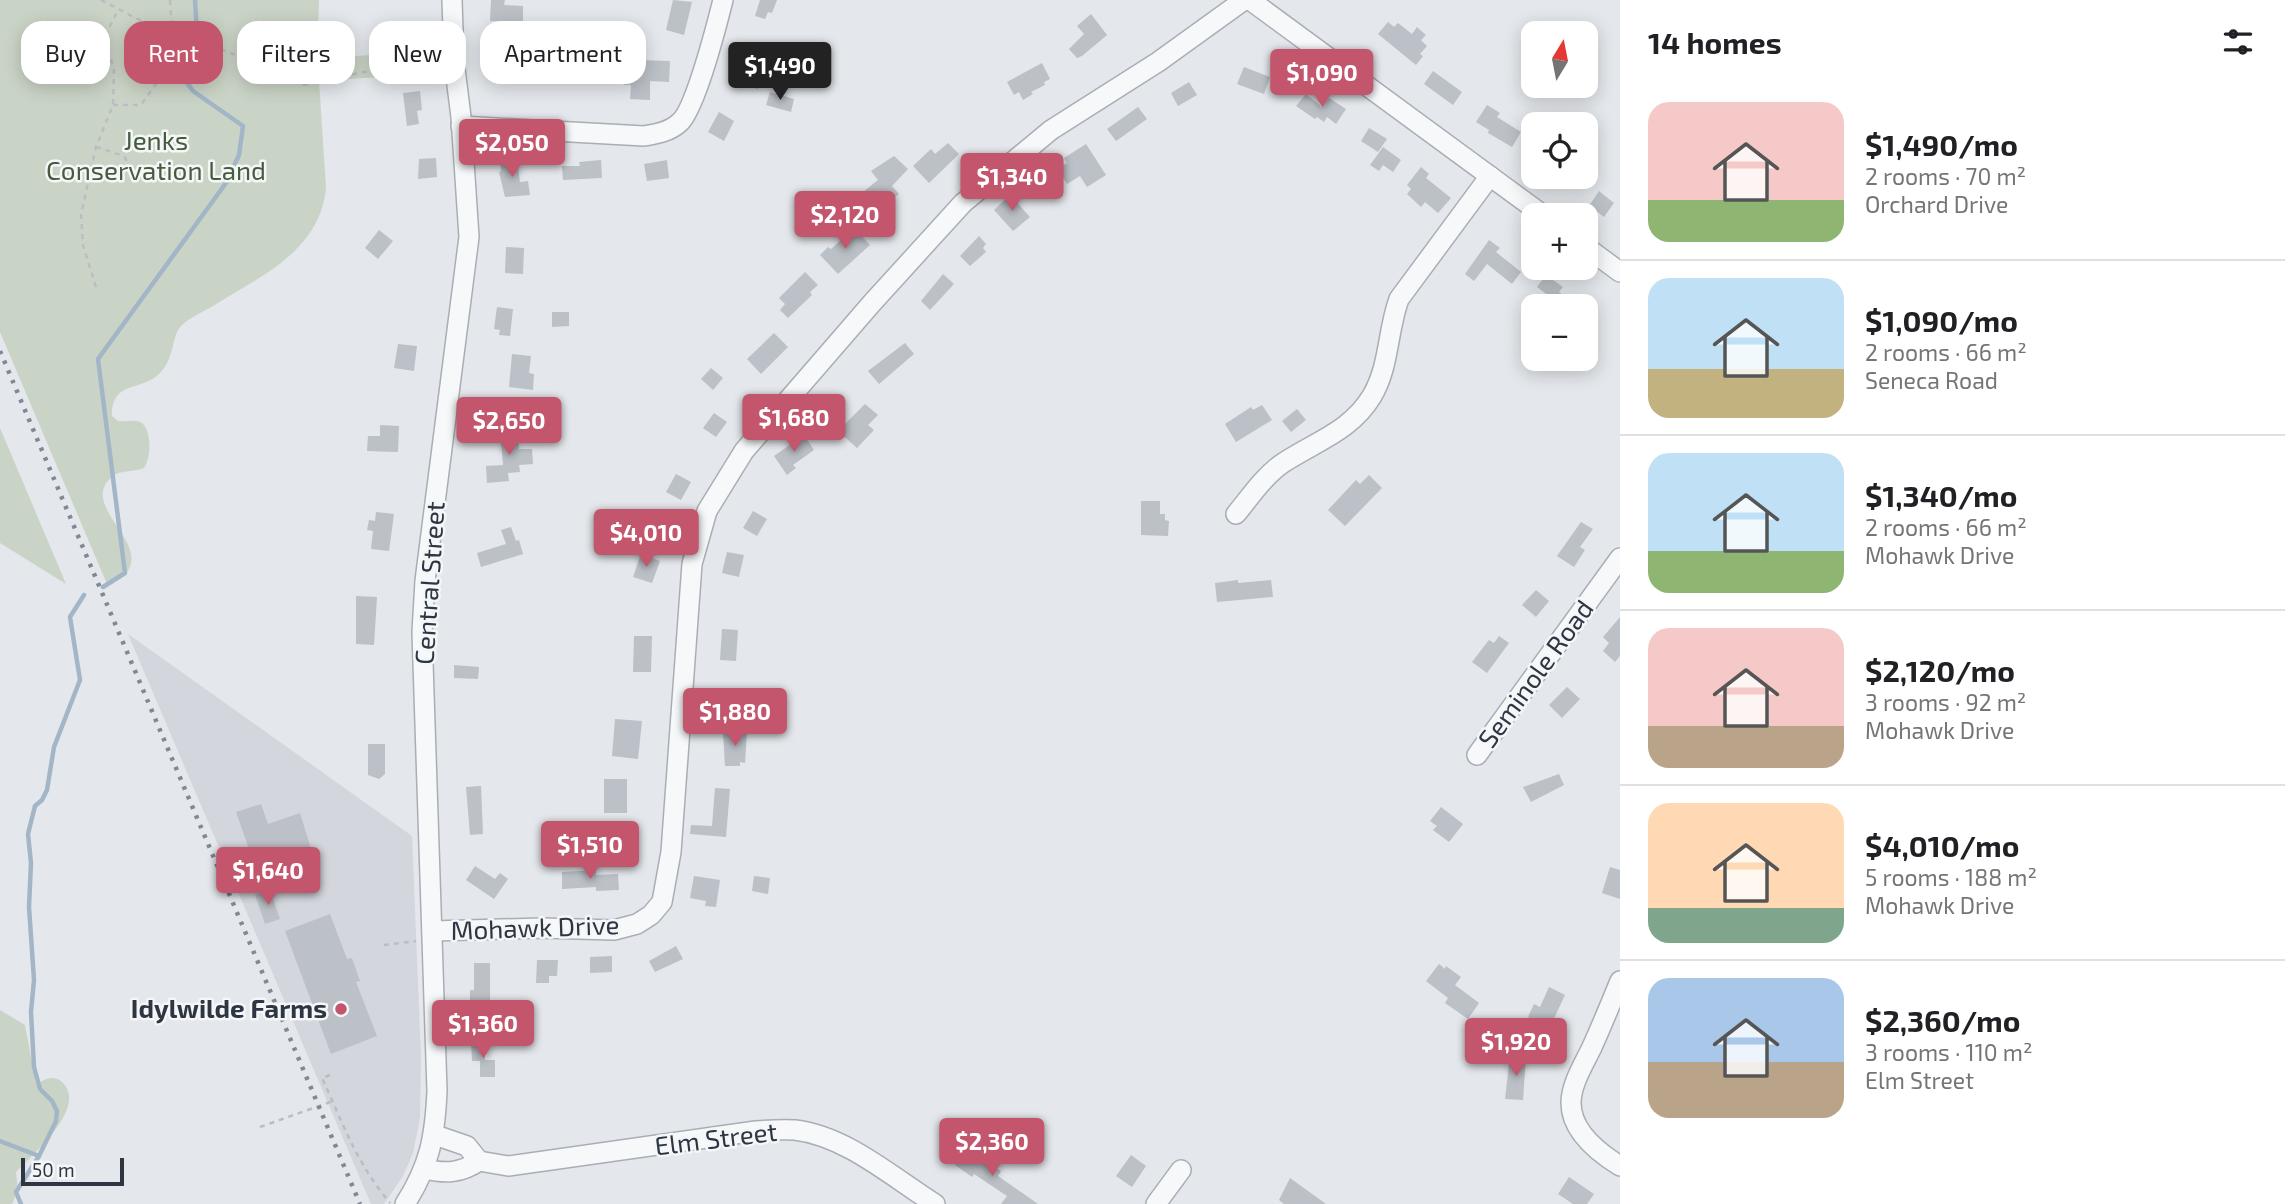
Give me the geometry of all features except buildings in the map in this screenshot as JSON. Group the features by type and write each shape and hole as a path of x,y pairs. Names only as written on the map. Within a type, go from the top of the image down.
{"street":[{"name":"Central Street","path":"405,1204 425,1169 435,1135 437,1091 427,936 423,607 468,237 454,61 452,0"},
{"path":"461,126 632,136 663,133 682,122 698,87 723,0"},
{"name":"Mohawk Drive","path":"427,936 542,928 614,930 637,924 651,915 662,902 671,852 692,564 707,511 744,451 963,203 1051,130 1158,62 1244,0"},
{"path":"1250,0 1526,203"},
{"path":"1237,514 1258,487 1283,463 1357,417 1384,373 1395,311 1405,287 1490,176"},
{"path":"1598,256 1620,272"},
{"name":"Seminole Road","path":"1477,755 1620,558"},
{"path":"1620,981 1577,1080 1571,1104 1575,1120 1585,1136 1599,1151 1620,1166"},
{"name":"Elm Street","path":"435,1135 467,1146 479,1161 509,1166 756,1131 792,1130 820,1135 843,1146 935,1204"},
{"name":"Elm Street","path":"425,1169 443,1174 465,1171 479,1161"},
{"path":"1156,1204 1181,1170"}],"path":[{"path":"100,0 141,21"},
{"path":"170,0 171,21"},
{"path":"96,287 83,245 80,214 96,147 113,105 114,69 104,38 118,10"},
{"path":"223,50 283,73 304,85 369,71"},
{"path":"113,105 141,105 156,84"},
{"path":"96,147 124,156 135,176"},
{"path":"384,945 427,936"},
{"path":"330,1075 322,1078 351,1144 368,1176 390,1204"},
{"path":"260,1127 332,1101"}],"shaded area":[{"path":"128,634 412,836 421,1057 420,1118 413,1153 403,1176 384,1204 371,1204"}],"green space":[{"name":"Jenks Conservation Land","path":"0,0 319,0 318,21 237,21 237,84 319,84 326,188 321,210 313,229 285,259 184,323 178,331 168,362 159,374 128,388 117,397 112,416 118,421 142,423 148,432 149,452 144,468 116,474 104,487 103,498 107,510 128,545 131,557 129,569 117,581 107,584 0,332"},
{"name":"Jenks Conservation Land","path":"369,55 369,78 355,79 355,56"},
{"path":"0,428 66,584 0,543"},
{"path":"0,1010 25,1025 36,1084 55,1078 62,1082 68,1092 64,1117 45,1143 16,1172 18,1190 12,1204 0,1204"}],"waterway":[{"path":"195,0 196,21"},
{"path":"103,587 125,573 98,359 226,183 239,155 243,126 193,91 188,84"},
{"path":"21,1204 16,1192 39,1156 56,1121 57,1111 52,1101 40,1089 34,1067 31,1012 34,980 29,907 31,863 28,834 35,806 47,790 54,747 80,680 70,617 84,595"},
{"path":"0,1141 39,1156"}],"railway":[{"path":"0,351 360,1204"}],"place":[{"name":"Idylwilde Farms","path":"341,1009"}]}
